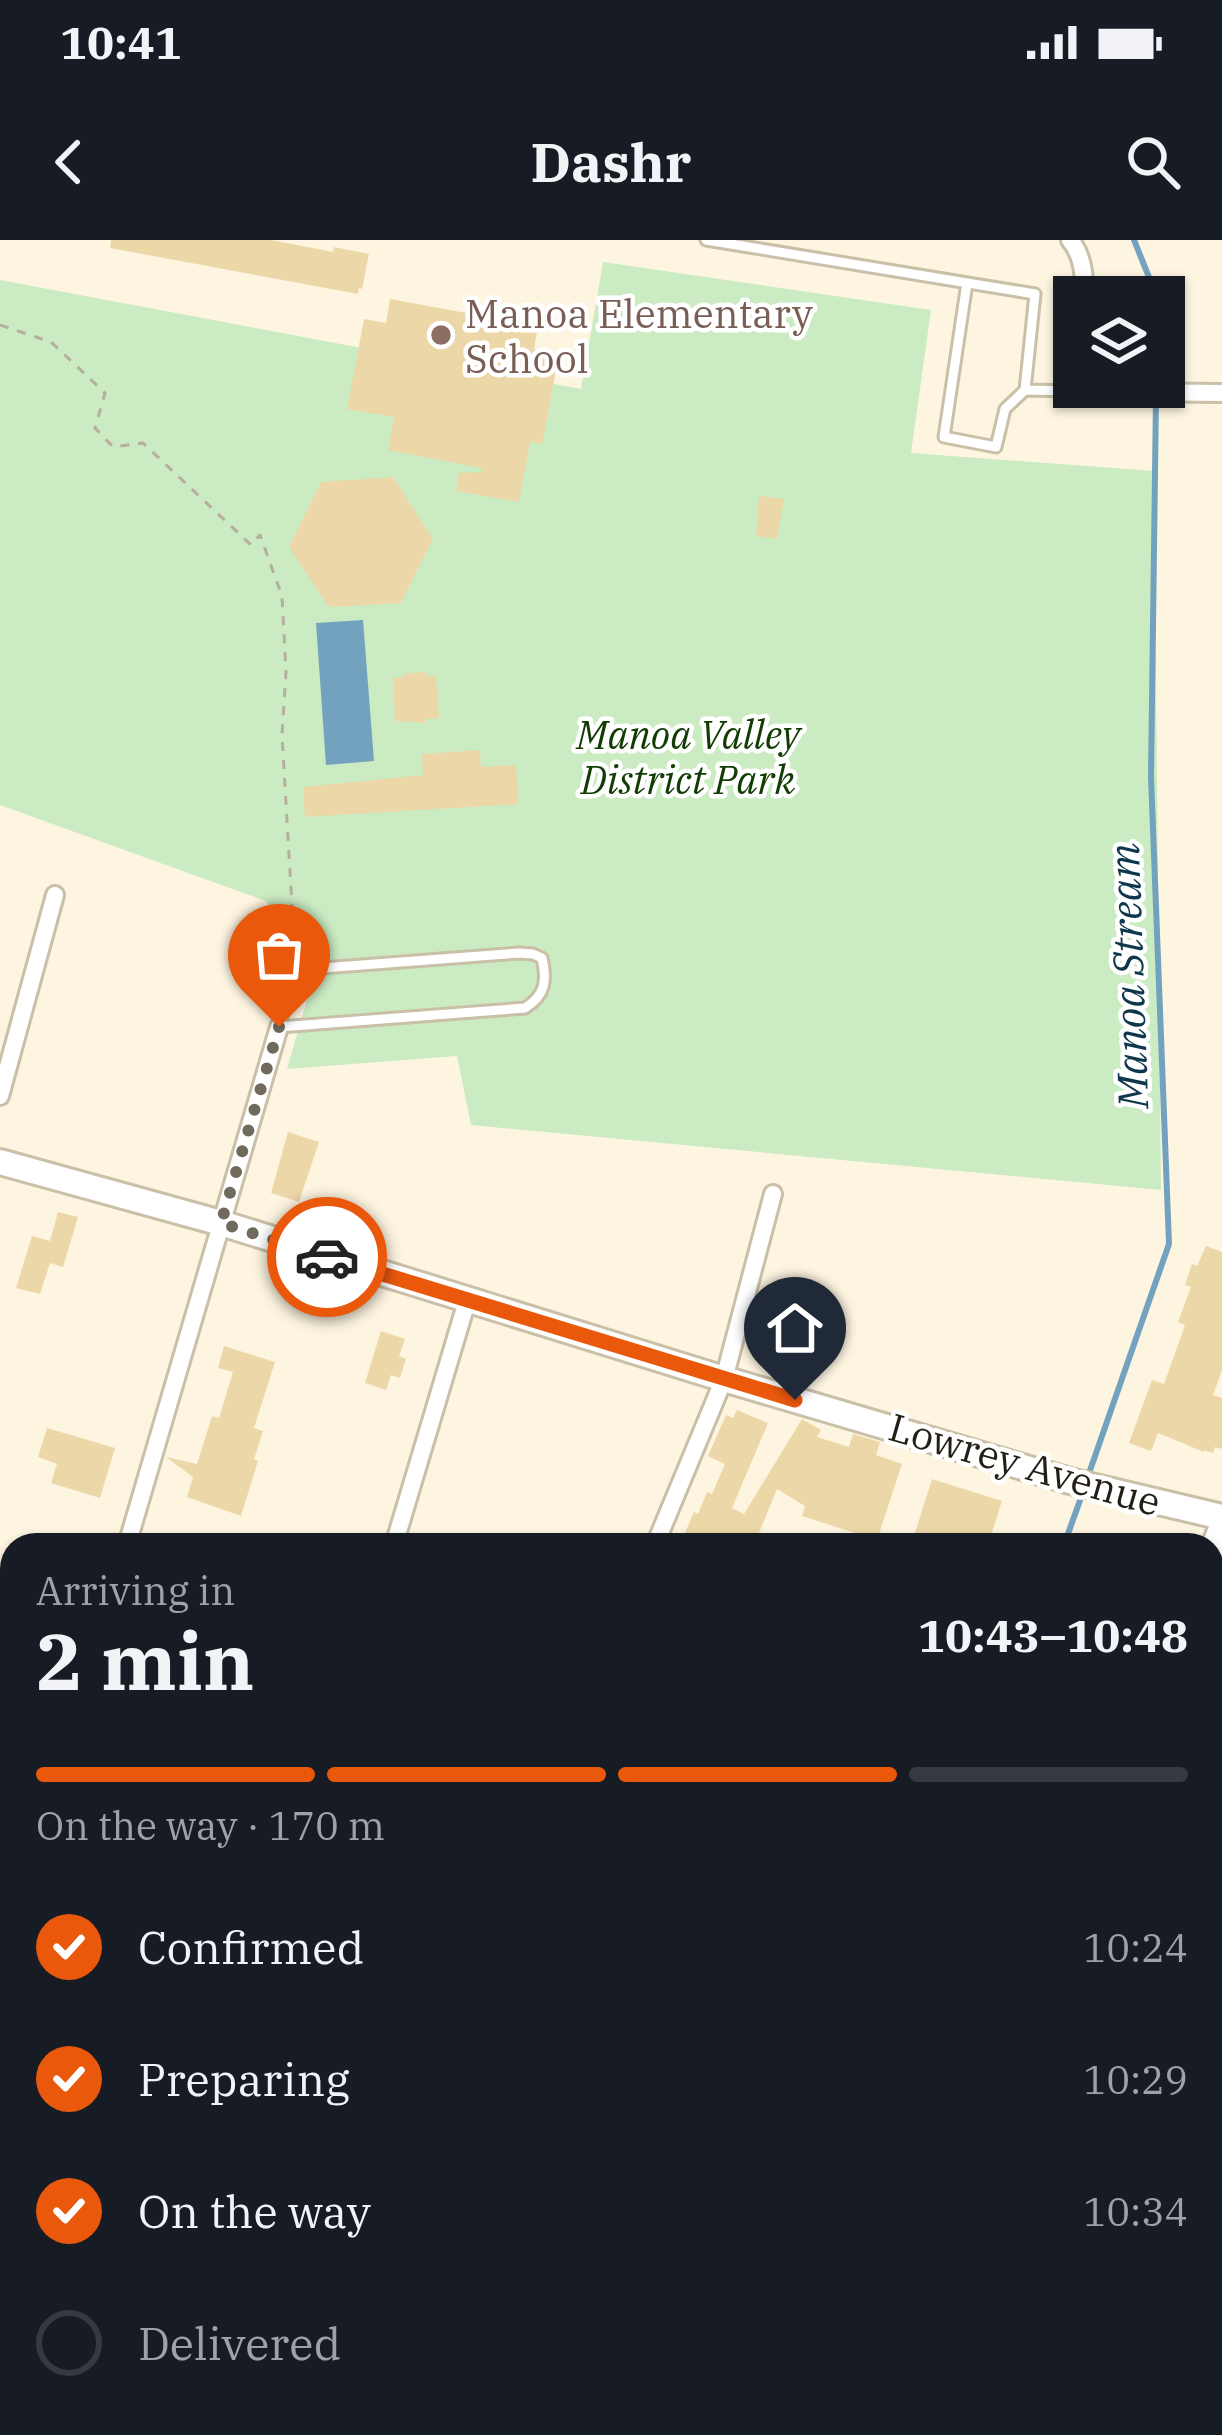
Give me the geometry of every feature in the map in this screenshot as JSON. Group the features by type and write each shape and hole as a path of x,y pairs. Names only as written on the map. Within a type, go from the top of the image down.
{"street":[{"path":"1070,240 1083,276"},
{"path":"1185,392 1222,393"},
{"path":"0,1096 55,896"},
{"path":"131,1533 279,1027"},
{"name":"Lowrey Avenue","path":"0,1162 221,1223 724,1379 1222,1522"},
{"path":"660,1533 724,1379 773,1194"},
{"path":"398,1533 466,1301"}],"lane":[{"path":"706,240 1035,295 1025,391"},
{"path":"967,283 944,437 996,447 1005,409 1025,391 1053,390"},
{"path":"519,952 542,958 546,982 535,1002 525,1008 279,1027 296,970 519,952"}],"path":[{"path":"0,325 51,342 105,393 95,428 112,447 143,443 251,545 260,535 282,596 286,672 282,736 296,970"}],"green space":[{"name":"Manoa Valley District Park","path":"603,262 931,310 911,453 1154,471 1161,1190 471,1125 457,1056 287,1069 314,976 266,901 0,805 0,280 581,389"}],"water":[{"path":"363,620 374,761 326,765 316,623"}],"building":[{"path":"111,240 271,240 369,254 358,294 110,248"},
{"path":"390,299 538,326 534,349 559,354 542,444 530,442 519,502 456,491 459,473 481,472 481,468 388,450 394,417 347,409 364,319 386,323"},
{"path":"393,477 433,539 401,603 329,607 289,547 321,482"},
{"path":"759,496 784,499 777,539 756,536"},
{"path":"425,672 436,675 439,718 426,719 426,723 395,721 393,678"},
{"path":"480,750 481,767 516,765 518,804 305,817 303,787 423,775 422,754"},
{"path":"288,1132 319,1142 299,1202 271,1193"},
{"path":"58,1212 78,1217 63,1267 50,1263 40,1294 16,1288 32,1236 50,1241"},
{"path":"1206,1246 1222,1252 1222,1370 1213,1395 1222,1398 1222,1449 1204,1452 1158,1433 1151,1451 1129,1443 1152,1380 1164,1384 1185,1325 1178,1322 1191,1287 1185,1285 1192,1264 1197,1266"},
{"path":"381,1331 405,1339 399,1356 406,1359 400,1378 391,1375 386,1390 365,1383"},
{"path":"224,1346 275,1362 254,1428 263,1431 241,1516 187,1497 193,1477 166,1457 197,1464 212,1416 219,1418 233,1372 218,1368"},
{"path":"737,1410 768,1423 732,1508 744,1514 802,1419 821,1430 817,1437 849,1447 853,1434 880,1442 876,1455 902,1464 879,1533 855,1533 802,1516 805,1506 777,1489 759,1533 685,1533 707,1492 712,1494 725,1464 708,1456 726,1415 733,1418"},
{"path":"47,1428 115,1448 100,1498 51,1483 57,1464 38,1457"},
{"path":"932,1479 1002,1501 992,1533 915,1533"}],"waterway":[{"name":"Manoa Stream","path":"1134,240 1149,276"},
{"name":"Manoa Stream","path":"1087,1479 1169,1244 1151,777 1156,408"},
{"name":"Manoa Stream","path":"1068,1533 1083,1492"}],"way so far":[{"path":"279,1027 221,1223 327,1257"}],"place":[{"name":"Manoa Elementary School","path":"441,335"}],"route":[{"path":"327,1257 795,1400"}]}
